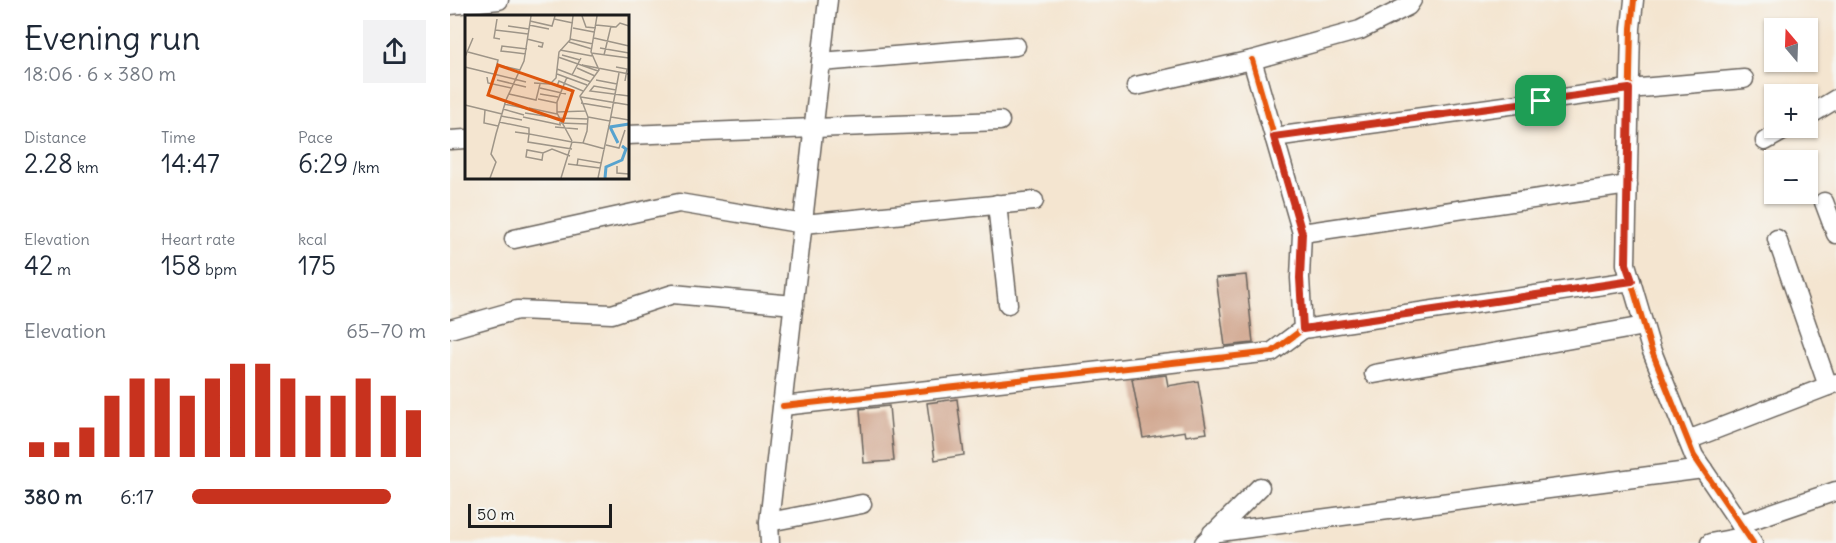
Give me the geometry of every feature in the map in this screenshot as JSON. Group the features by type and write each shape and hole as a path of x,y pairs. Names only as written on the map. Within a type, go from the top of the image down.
{"street":[{"path":"450,5 499,0"},
{"path":"770,543 769,522 828,0"},
{"path":"1136,86 1252,60 1360,30 1408,6 1412,0"},
{"path":"1634,0 1629,89 1626,264 1644,326 1688,440 1703,469 1747,534"},
{"path":"822,62 1016,46"},
{"path":"1252,60 1302,233 1300,278 1303,329"},
{"path":"1274,137 1629,89 1744,79"},
{"path":"1818,110 1836,99"},
{"path":"628,135 1000,121"},
{"path":"1765,141 1770,138"},
{"path":"450,140 465,139"},
{"path":"1302,233 1628,185"},
{"path":"514,239 679,203 804,224 1034,201"},
{"path":"1824,202 1836,234"},
{"path":"997,204 1008,304"},
{"path":"1688,440 1832,384 1777,239"},
{"path":"783,406 1272,352 1303,329 1632,281"},
{"path":"450,328 517,310 612,314 673,294 794,305"},
{"path":"1374,374 1644,326"},
{"path":"1208,538 1703,469"},
{"path":"1208,538 1260,487"},
{"path":"1710,543 1747,534 1836,491"},
{"path":"769,522 862,504"}],"building":[{"path":"1246,275 1253,343 1225,346 1216,278"},
{"path":"1166,375 1168,386 1198,381 1207,433 1186,436 1185,431 1143,438 1132,379"},
{"path":"957,399 964,455 935,460 927,403"},
{"path":"889,406 894,461 864,463 860,409"}],"cycle path":[{"path":"1634,0 1631,28 1626,264 1651,349 1694,456 1753,543"},
{"path":"783,406 1272,352 1303,329 1300,278 1302,233 1252,60"}],"route":[{"path":"1629,89 1626,264 1632,281 1303,329 1300,278 1302,233 1274,137 1541,101 1629,89"}]}
